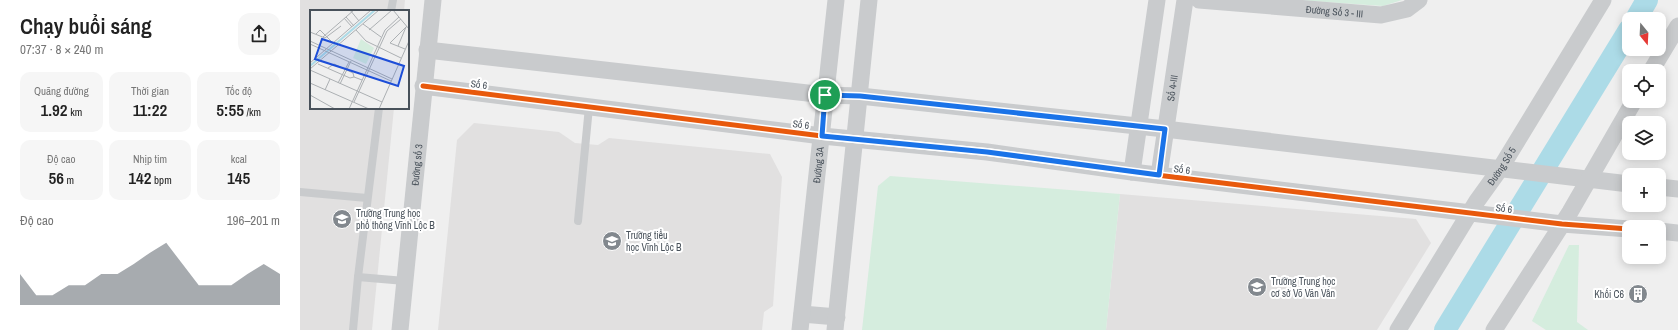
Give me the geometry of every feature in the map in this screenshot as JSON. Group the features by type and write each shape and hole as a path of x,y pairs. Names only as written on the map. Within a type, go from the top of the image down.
{"street":[{"name":"Đường số 3","path":"400,330 423,86 433,0"},
{"name":"Đường 3A","path":"801,322 836,0"},
{"path":"801,322 836,323 870,0"},
{"path":"1132,172 1157,0"},
{"name":"Số 4-III","path":"1159,175 1185,0"},
{"name":"Đường Số 3 - III","path":"1199,0 1381,15 1407,10 1419,0"},
{"name":"Đường Số 5","path":"1398,330 1470,213 1500,170 1603,0"},
{"path":"1657,64 1673,44 1678,26"},
{"path":"427,50 825,95 860,96 1139,126 1500,170 1622,183"},
{"name":"Số 6","path":"423,86 822,136 987,152 1132,172 1562,224 1622,228"},
{"path":"1501,328 1630,108"},
{"path":"1666,188 1678,189"},
{"path":"1666,232 1678,233"}],"lane":[{"path":"391,10 393,0"},
{"path":"578,221 589,107"},
{"path":"353,330 367,198 379,109"},
{"path":"300,192 367,198"},
{"path":"358,277 405,281"}],"shaded area":[{"name":"Trường Trung học phổ thông Vĩnh Lộc B","path":"300,0 405,0 404,10 310,10 310,109 394,109 372,330 300,330"},
{"name":"Trường tiểu học Vĩnh Lộc B","path":"474,123 559,132 575,143 598,145 609,138 770,154 782,177 773,306 764,312 762,330 438,330 457,140"},
{"name":"Trường Trung học cơ sở Võ Văn Vân","path":"1120,194 1416,219 1431,243 1377,330 1106,330"}],"green space":[{"path":"1297,0 1402,0 1383,6"},
{"path":"890,176 1120,194 1106,330 862,330 878,186"},
{"path":"1569,245 1579,245 1577,322 1588,330 1546,330 1532,321"}],"waterway":[{"path":"1640,12 1647,0"},
{"path":"1445,330 1622,41"}],"cycle path":[{"path":"423,86 822,136 987,152 1132,172 1562,224 1622,228"}],"place":[{"name":"Trường Trung học phổ thông Vĩnh Lộc B","path":"342,219"},
{"name":"Trường tiểu học Vĩnh Lộc B","path":"612,241"},
{"name":"Trường Trung học cơ sở Võ Văn Vân","path":"1257,287"},
{"name":"Khối C6","path":"1638,294"}],"route":[{"path":"825,95 860,96 1165,129 1159,175 987,152 822,136 825,95"}]}
